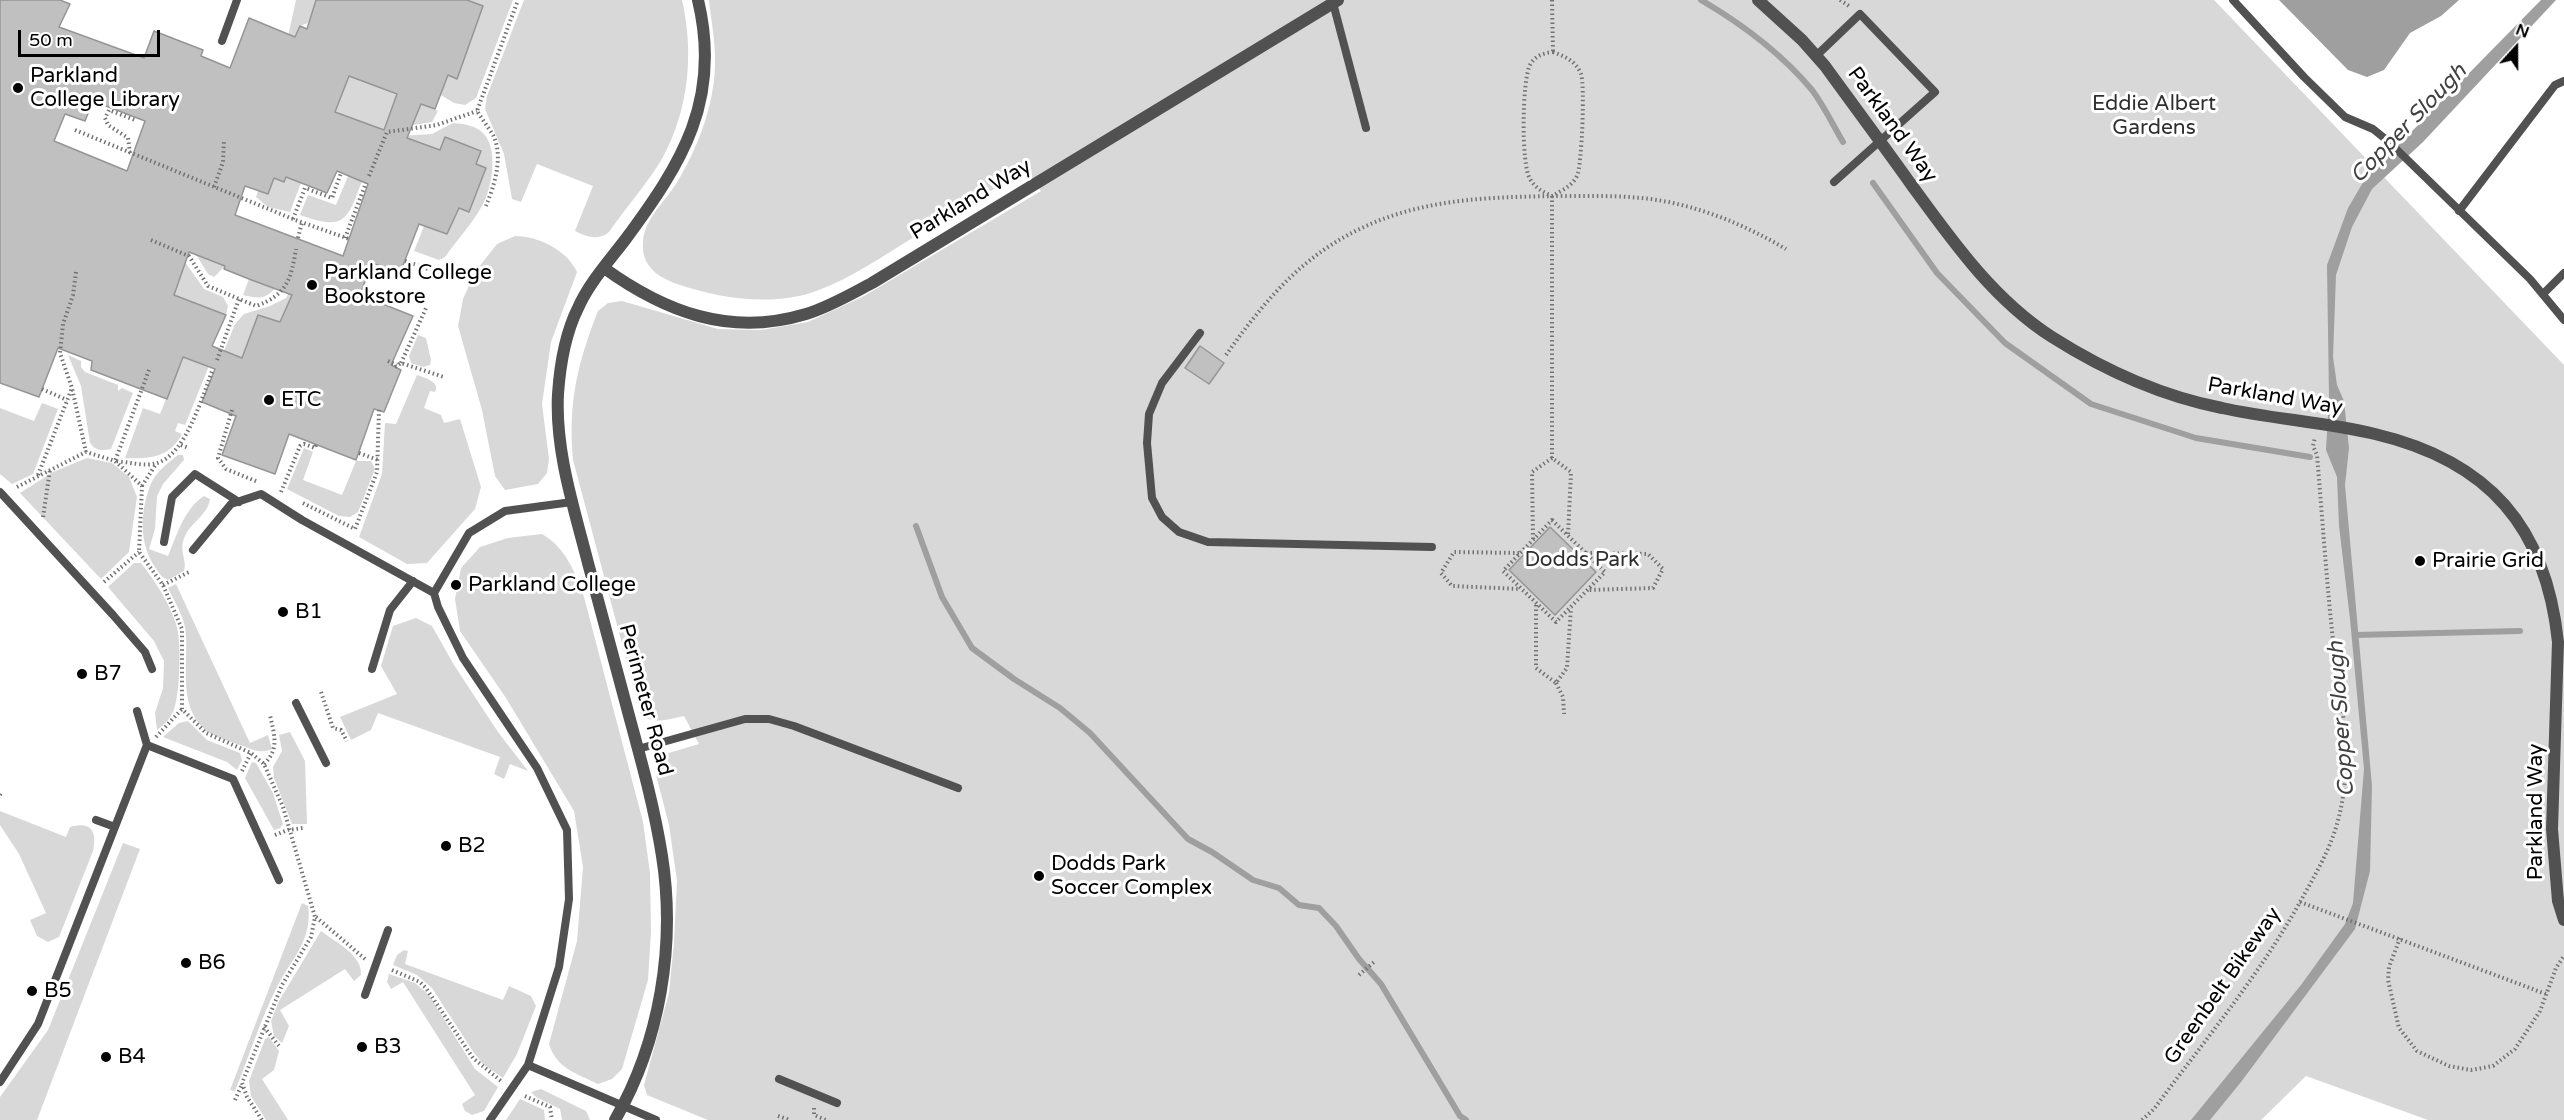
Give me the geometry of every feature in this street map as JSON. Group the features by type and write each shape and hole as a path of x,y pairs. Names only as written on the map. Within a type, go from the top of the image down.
{"street":[{"name":"Perimeter Road","path":"615,1120 637,1075 652,1032 663,975 666,896 662,857 638,749 572,502 558,426 558,394 570,326 578,307 654,201 675,168 691,134 703,80 704,47 698,0"},
{"name":"Parkland Way","path":"1758,0 1816,56 1958,248 1988,282 2022,315 2075,352 2136,383 2179,398 2221,408 2373,434 2413,445 2442,456 2465,470 2515,517 2530,539 2541,563 2555,612 2558,642 2552,829 2558,901 2564,920"},
{"name":"Parkland Way","path":"604,268 665,306 683,312 740,322 766,322 805,314 832,304 872,283 1335,1"}],"lane":[{"path":"222,41 237,0"},
{"path":"2233,0 2304,77 2345,117 2373,129 2388,141 2530,279 2564,320"},
{"path":"1335,1 1366,128"},
{"path":"1816,56 1860,14 1935,92 1834,182"},
{"path":"2459,211 2555,85 2564,81"},
{"path":"2543,294 2564,273"},
{"path":"1200,333 1162,383 1149,414 1147,443 1152,498 1162,517 1179,532 1208,542 1432,547"},
{"path":"164,542 172,497 195,474 239,502"},
{"path":"0,492 145,652 152,669"},
{"path":"193,550 231,504 261,494 302,520 434,593"},
{"path":"490,1120 528,1065 559,967 569,899 567,830 537,768 463,658 438,608 434,593 469,533 505,511 572,502"},
{"path":"372,669 390,609 412,581"},
{"path":"296,703 326,763"},
{"path":"0,1082 38,1024 147,745 136,711"},
{"path":"638,749 745,719 769,719 794,726 958,788"},
{"path":"147,745 233,779 279,880"},
{"path":"96,820 115,827"},
{"path":"365,995 388,930"},
{"path":"528,1065 656,1120"},
{"path":"779,1079 837,1103"}],"path":[{"path":"477,111 518,0"},
{"path":"1552,0 1552,51"},
{"path":"1552,51 1567,57 1581,75 1581,162 1576,177 1567,187 1551,196 1539,190 1530,179 1525,164 1524,85 1531,63 1540,54 1552,51"},
{"path":"130,153 129,138 108,125 105,118 109,110 135,120"},
{"path":"369,176 387,132 436,125 477,111"},
{"path":"477,111 494,138 497,157 494,184 486,206"},
{"path":"75,130 293,219 347,238 366,183"},
{"path":"214,187 224,162 224,140"},
{"path":"293,219 305,188 332,198 341,173"},
{"path":"1226,355 1275,291 1329,246 1390,216 1426,205 1498,196 1652,199 1674,203 1750,228 1786,249"},
{"path":"1551,196 1552,458"},
{"path":"298,238 302,222"},
{"path":"151,240 189,256 208,286 256,306 274,300 286,286 292,271 296,249"},
{"path":"405,261 442,274"},
{"path":"76,272 73,295 63,324 60,353 72,387 86,452"},
{"path":"217,360 238,299"},
{"path":"398,365 427,306"},
{"path":"388,361 444,377"},
{"path":"17,487 86,452 115,461 156,464 167,459 181,445 213,369"},
{"path":"115,461 149,370"},
{"path":"38,476 72,387"},
{"path":"42,389 67,400"},
{"path":"232,410 217,458 226,469 259,483"},
{"path":"303,502 355,529 377,472 379,410"},
{"name":"Greenbelt Bikeway","path":"2142,1120 2154,1109 2260,968 2323,861 2337,824 2346,769 2347,745 2332,632 2314,438"},
{"path":"281,492 300,446 304,444 315,448 316,444"},
{"path":"181,445 189,448"},
{"path":"359,453 378,460"},
{"path":"1552,458 1571,472 1568,536"},
{"path":"1533,540 1532,472 1552,458"},
{"path":"115,461 142,486"},
{"path":"147,745 182,709 182,629 163,585 139,552 142,486 156,464"},
{"path":"43,517 51,470"},
{"path":"270,487 292,497"},
{"path":"1552,520 1605,572 1556,622 1503,571 1533,540 1552,520"},
{"path":"104,582 139,552"},
{"path":"1520,553 1454,552 1441,573 1452,586 1521,589"},
{"path":"1585,553 1648,555 1663,570 1653,588 1587,590"},
{"path":"163,585 191,571"},
{"path":"1536,604 1536,668 1556,683 1563,697 1564,714"},
{"path":"1556,683 1567,668 1571,607"},
{"path":"321,692 333,728 341,730 347,741"},
{"path":"182,709 206,733 251,753 264,764 283,807 315,916 311,937 282,985 235,1100"},
{"path":"264,764 272,755 275,744 270,715"},
{"path":"241,773 251,753"},
{"path":"275,835 303,828"},
{"path":"2300,902 2546,994"},
{"path":"315,916 366,960"},
{"path":"2400,938 2389,967 2388,980 2399,1028 2417,1052 2449,1066 2471,1070 2493,1066 2515,1049 2531,1027 2556,968 2564,957"},
{"path":"1359,975 1374,962"},
{"path":"392,970 420,982 426,988 473,1058 501,1081"},
{"path":"264,1027 279,1046"},
{"path":"242,1083 247,1097 262,1120"},
{"path":"525,1096 550,1107 552,1120"},
{"path":"815,1105 813,1118 826,1120"},
{"path":"778,1116 790,1120"}],"green space":[{"path":"296,0 316,0 308,23 300,26 293,44 287,41"},
{"path":"467,0 513,0 476,98 465,105 454,103 441,95 448,75 457,78 483,7"},
{"path":"524,0 682,0 688,40 688,60 684,100 679,120 657,167 605,235 588,236 575,231 593,186 537,164 521,202 512,199 504,154 485,109 487,96"},
{"name":"Dodds Park","path":"709,0 2214,0 2564,365 2564,1120 2428,1120 2306,1076 2261,1120 708,1120 647,1095 644,1085 669,993 677,881 669,825 656,775 657,764 662,755 699,744 684,716 657,721 641,715 573,460 572,421 576,384 598,311 608,303 622,301 718,329 761,330 808,322 864,296 1041,191 1023,172 856,273 832,285 802,295 767,300 731,297 696,290 665,279 648,265 643,251 644,233 686,166 705,122 715,75 714,37"},
{"path":"349,76 397,95 413,123 421,104 438,111 432,122 382,130 335,112"},
{"path":"453,123 465,124 480,130 488,140 492,158 491,178 479,211 445,257 439,260 414,251 424,226 447,234 459,208 469,212 486,168 476,164 481,150 445,137 437,159 400,136 432,134"},
{"path":"348,176 362,181 348,214 342,219 327,222 300,215 308,195 336,205"},
{"path":"286,177 301,183 290,212 268,207 256,197 258,191 268,194 274,178 283,182"},
{"path":"515,236 533,239 551,246 566,257 577,272 551,342 542,404 549,459 547,473 538,484 505,490 495,476 482,410 458,326 463,299 475,272 497,244"},
{"path":"194,251 214,256 212,261 225,266 214,277 208,274"},
{"path":"309,254 280,322 258,315 242,358 224,351 235,324 244,314 286,298"},
{"path":"185,262 204,289 223,297 228,306 226,315 174,295"},
{"path":"249,279 271,287 280,283 268,295 255,297 243,295"},
{"path":"418,335 426,338 431,360 430,365 423,367 411,363 409,356"},
{"path":"68,355 81,361 81,367 85,372 118,385 118,391 122,388 133,393 111,449 99,450 90,443 81,386"},
{"path":"183,357 209,366 185,425 178,423 175,431 182,434 171,448 158,455 125,458 143,408 160,414"},
{"path":"417,375 431,381 436,386 435,392 430,391 424,408 441,415 444,423 460,419 481,487 475,509 427,563 407,564 359,537 382,474 385,423 396,424"},
{"path":"42,403 58,409 33,474 12,484 0,474 0,408 34,421"},
{"path":"304,448 313,452 303,480 342,495 356,461 371,461 375,469 358,512 350,517 339,516 287,489"},
{"path":"178,455 183,455 184,460 163,484 157,496 155,529 149,549 168,556 191,508 204,496 210,499 206,509 183,540 184,571 168,580 160,575 146,548 143,517 152,481"},
{"path":"87,458 112,463 129,477 137,497 129,552 101,579 20,493 53,472"},
{"path":"542,534 563,553 584,597 643,822 650,873 651,932 648,980 622,1069 612,1079 598,1084 562,1065 549,1044 577,941 583,867 574,811 506,698 460,631 455,599 461,568 480,547 508,538"},
{"path":"134,563 141,563 156,584 170,608 178,632 179,668 175,705 170,717 157,730 155,713 163,688 164,661 154,641 108,587"},
{"path":"176,584 250,743 268,735 272,749 255,750 211,734 200,725 193,714 186,689 186,630 180,611 168,588"},
{"path":"416,618 432,626 454,665 498,732 528,771 510,764 504,779 494,774 500,757 378,713 371,730 351,740 340,717 397,694 381,666 393,626"},
{"path":"188,721 207,740 240,753 242,760 237,770 227,762 163,737 179,723"},
{"path":"290,732 305,761 307,824 292,824 274,778 273,767 282,751 279,735"},
{"path":"252,762 256,763 273,793 283,824 280,828 274,830 245,778"},
{"path":"0,811 66,837 70,827 88,827 93,833 93,851 59,937 48,942 37,936 30,920 46,913 19,854 0,825"},
{"path":"123,843 140,849 37,1120 0,1120 0,1097 48,1030"},
{"path":"302,903 308,906 309,918 304,939 271,1000 235,1091 230,1090"},
{"path":"321,931 353,955 358,961 361,975 354,981 345,969 280,1010 289,1026 282,1043 274,1036 271,1021 279,1001"},
{"path":"404,950 408,951 405,964 503,1000 509,986 531,996 536,1006 517,1054 503,1078 484,1065 474,1053 432,988 417,975 393,965 397,955"},
{"path":"389,974 415,983 429,995 475,1069 498,1087 484,1111 472,1115 465,1111 462,1104 475,1095 403,982 391,989 387,982"},
{"path":"269,1037 279,1051 274,1070 262,1079 288,1120 266,1120 251,1096 249,1081 265,1039"},
{"path":"541,1089 586,1111 590,1120 562,1120 560,1109 531,1092"},
{"path":"520,1099 544,1110 545,1120 506,1120"}],"shaded area":[{"path":"2279,0 2459,0 2441,16 2410,33 2384,70 2367,77 2348,70"},
{"path":"2541,0 2556,0 2423,142 2372,189 2352,227 2336,275 2333,357 2337,385 2344,401 2349,448 2345,485 2372,786 2370,871 2355,929 2210,1120 2191,1120 2301,985 2345,924 2353,903 2364,769 2339,526 2337,477 2326,450 2329,397 2327,265 2348,208 2365,179"}],"building":[{"path":"0,0 60,0 70,4 59,27 144,58 154,31 203,50 201,56 230,68 249,18 295,37 300,26 307,29 316,0 467,0 483,6 457,79 448,75 435,109 421,104 407,138 440,150 445,137 481,151 476,164 486,168 469,212 459,208 447,234 419,224 400,273 372,263 360,295 413,316 391,365 401,370 384,412 374,409 356,460 289,434 275,474 222,455 236,416 202,402 215,369 183,357 167,399 91,370 92,361 58,348 39,397 0,383","holes":["349,76 397,94 384,130 335,112","93,101 145,121 127,171 54,141 65,114 85,121","337,171 368,184 343,256 235,215 245,186 268,194 274,178 284,182 286,177 327,193","189,252 225,266 224,269 292,295 280,322 258,315 242,358 212,346 226,315 174,295"]},
{"path":"1200,346 1224,363 1209,384 1185,368"},
{"path":"1550,527 1596,572 1555,615 1509,570"}],"waterway":[{"path":"1701,0 1746,29 1800,76 1816,96 1843,142"},
{"path":"1873,183 1937,273 2005,343 2091,404 2196,438 2310,457"},
{"path":"916,526 942,597 972,648 1014,679 1060,708 1090,733 1188,839 1212,852 1253,880 1279,888 1299,905 1319,908 1381,984 1460,1116 1466,1120"},
{"name":"Copper Slough","path":"2355,635 2520,631"}],"place":[{"name":"Parkland College Library","path":"18,88"},
{"name":"Parkland College Bookstore","path":"312,285"},
{"name":"ETC","path":"269,400"},
{"name":"Prairie Grid","path":"2420,561"},
{"name":"Parkland College","path":"456,585"},
{"name":"B1","path":"283,612"},
{"name":"B7","path":"82,674"},
{"name":"B2","path":"446,846"},
{"name":"Dodds Park Soccer Complex","path":"1039,876"},
{"name":"B6","path":"186,963"},
{"name":"B5","path":"32,991"},
{"name":"B3","path":"362,1047"},
{"name":"B4","path":"106,1057"}],"park label":[{"name":"Eddie Albert Gardens","path":"2154,116"}]}
